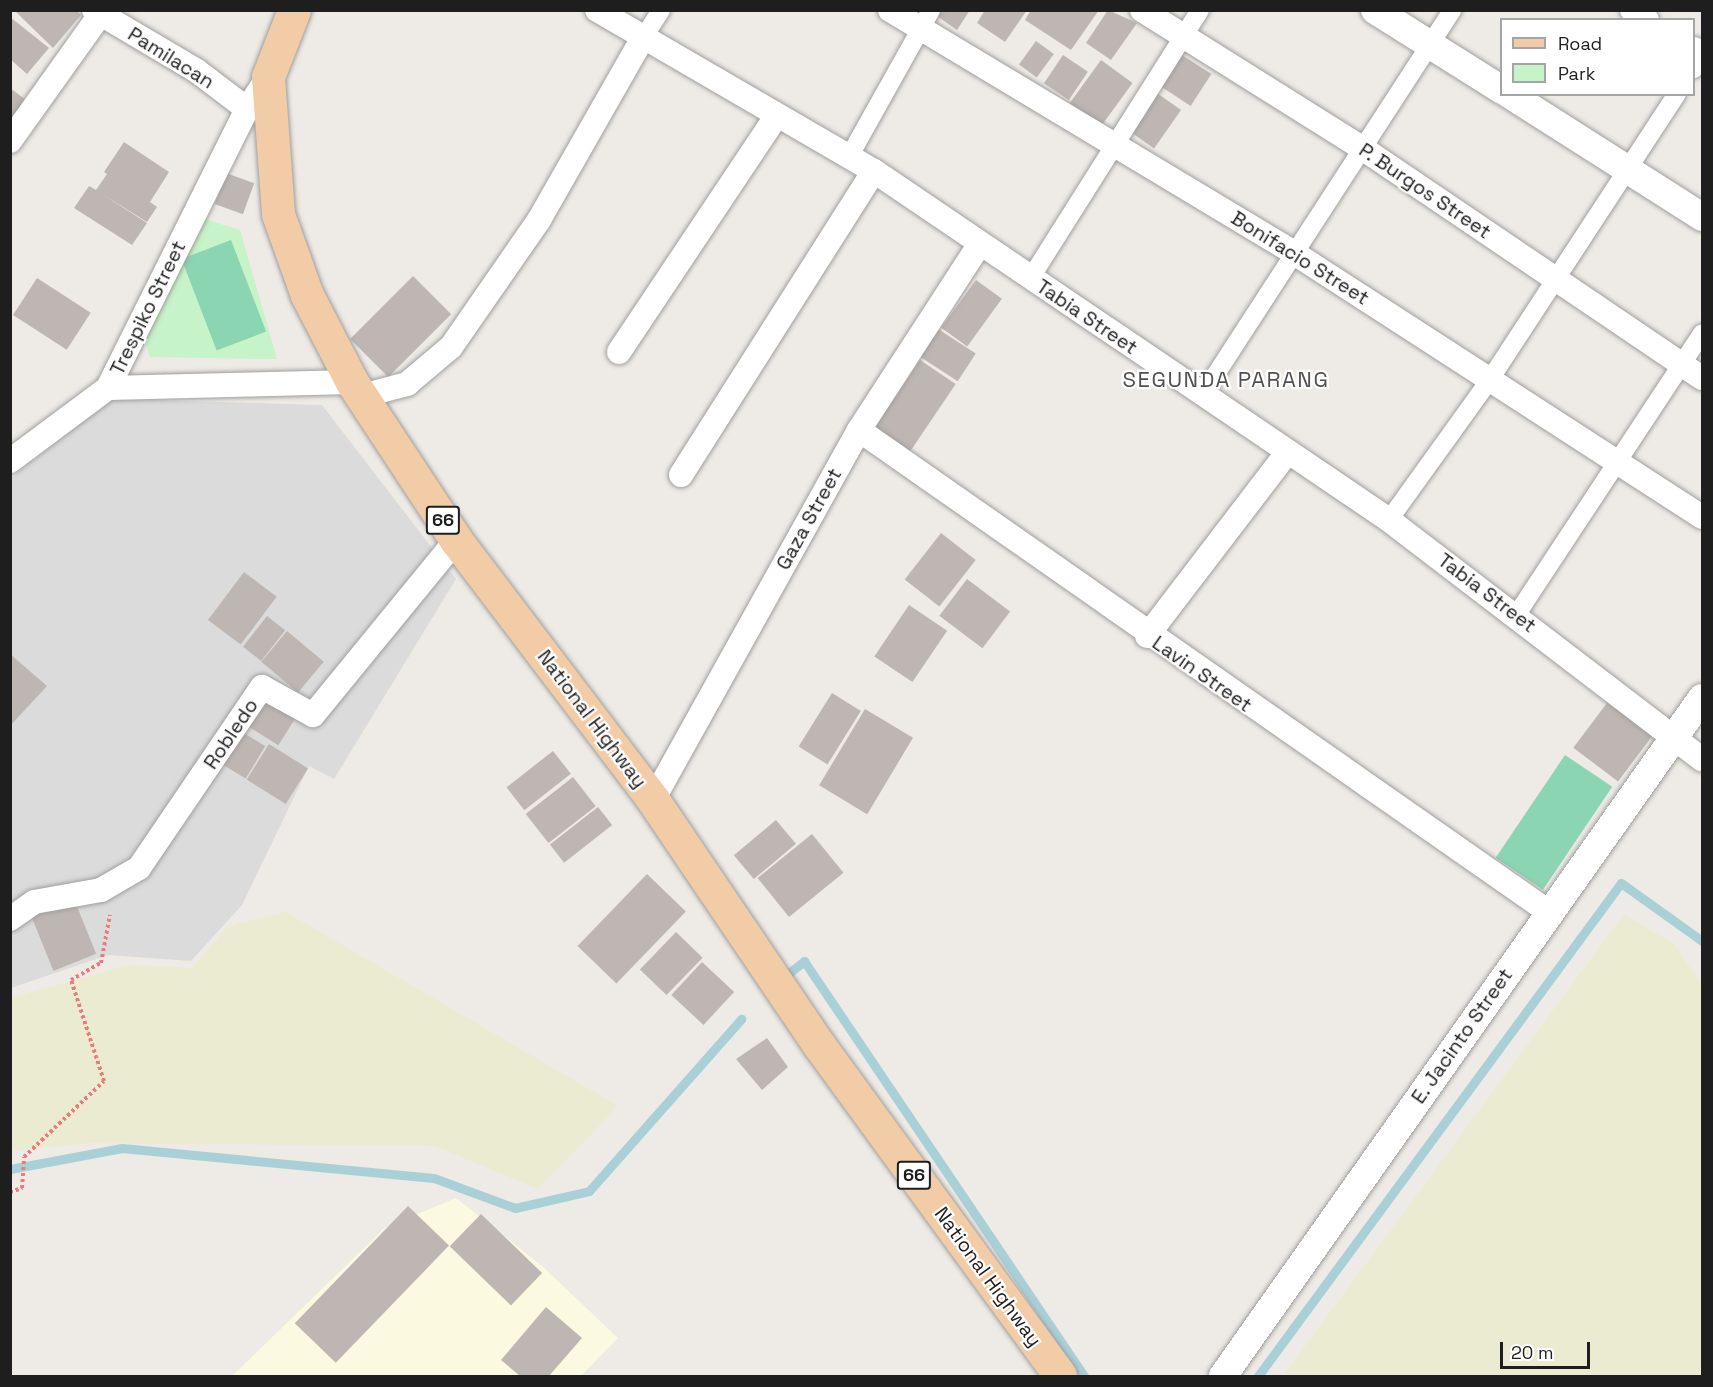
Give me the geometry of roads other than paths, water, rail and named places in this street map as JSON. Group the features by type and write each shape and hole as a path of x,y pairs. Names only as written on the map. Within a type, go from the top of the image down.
{"main road":[{"name":"National Highway","path":"294,10 268,77 278,214 307,295 357,389 456,540 653,800 819,1046 1060,1377"}],"street":[{"name":"Tabia Street","path":"597,10 776,117 874,171 978,246 1389,520 1517,614 1672,738 1702,759"},
{"path":"643,38 661,10"},
{"name":"Bonifacio Street","path":"890,10 926,20 1112,145 1294,253 1702,517"},
{"name":"P. Burgos Street","path":"1142,10 1365,150 1702,378"},
{"path":"1030,279 1112,145 1200,10"},
{"path":"1375,10 1500,89"},
{"path":"1203,394 1294,253 1365,150 1452,10"},
{"path":"10,141 97,13"},
{"name":"Pamilacan","path":"97,13 197,71 247,109"},
{"path":"849,158 926,20"},
{"name":"Trespiko Street","path":"268,77 247,109 108,388 357,389 407,384 451,347 539,220 643,38"},
{"path":"1512,96 1702,217"},
{"path":"1389,520 1489,381 1676,96"},
{"path":"620,352 776,117"},
{"path":"681,475 874,171"},
{"name":"Gaza Street","path":"653,800 858,429 978,246"},
{"path":"1517,614 1702,333"},
{"path":"10,461 108,388"},
{"name":"Lavin Street","path":"858,429 1147,636 1549,912"},
{"path":"1147,636 1287,453"},
{"name":"Robledo","path":"10,920 34,902 101,890 139,868 262,687 313,715 456,540"},
{"name":"E. Jacinto Street","path":"1223,1377 1702,698"}],"waterway":[{"path":"1258,1376 1621,883 1702,941"},
{"path":"780,980 804,961 1084,1376"},
{"path":"10,1169 122,1148 434,1178 515,1208 589,1191 741,1019"}],"district":[{"name":"SEGUNDA PARANG","path":"1226,380"}]}
